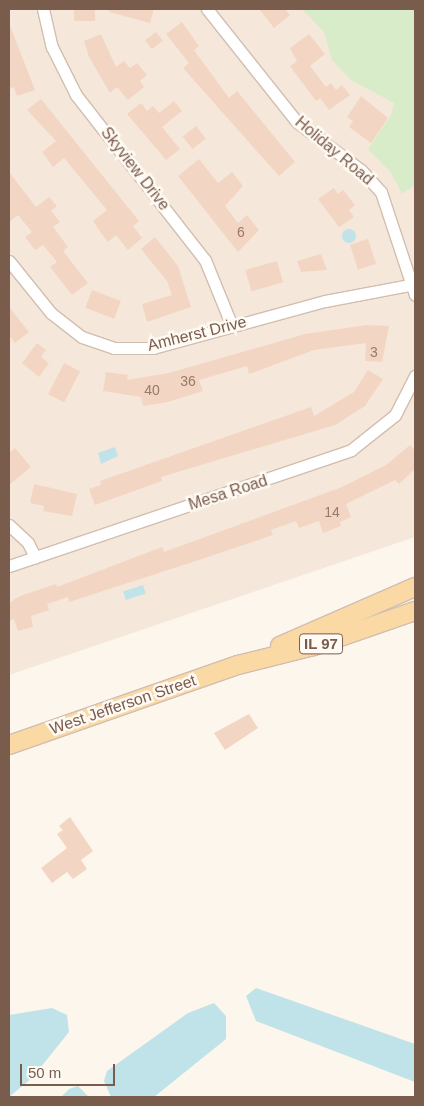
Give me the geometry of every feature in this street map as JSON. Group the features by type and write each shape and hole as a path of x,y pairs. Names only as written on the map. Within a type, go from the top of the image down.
{"main road":[{"name":"West Jefferson Street","path":"9,745 238,665 415,588"},
{"name":"West Jefferson Street","path":"238,665 314,646 415,610"}],"street":[{"name":"Skyview Drive","path":"43,9 52,47 71,86 206,260 232,326"},
{"name":"Holiday Road","path":"207,9 297,122 373,181 388,206 415,288"},
{"name":"Amherst Drive","path":"9,261 51,313 82,337 114,348 154,348 325,301 415,288"},
{"name":"Mesa Road","path":"9,566 351,450 395,415 415,376"},
{"path":"9,525 28,543 35,557"}],"shaded area":[{"path":"9,9 327,9 415,89 415,537 9,675"}],"green space":[{"path":"302,9 415,9 415,185 402,194 391,173 368,149 391,115 394,103 351,80 332,60 324,32"}],"water":[{"path":"346,229 352,229 356,236 352,243 346,243 342,239 342,233"},
{"path":"115,447 118,456 101,464 98,453"},
{"path":"143,585 146,594 126,600 123,591"},
{"path":"256,988 415,1044 415,1082 256,1021 246,996"},
{"path":"214,1003 226,1016 226,1039 154,1097 111,1097 104,1081 107,1071 188,1013"},
{"path":"52,1008 67,1015 69,1032 32,1078 9,1097 9,1015"},
{"path":"78,1086 89,1097 61,1097 69,1089"}],"building":[{"path":"74,9 95,9 95,21 74,21"},
{"path":"109,9 154,9 150,23 109,12"},
{"path":"259,9 285,9 290,15 274,28"},
{"path":"182,22 199,46 194,50 229,98 237,91 295,162 279,176 183,68 189,63 166,34"},
{"path":"9,23 35,90 17,96 14,87 9,89"},
{"path":"156,32 163,41 152,49 145,41"},
{"path":"101,34 116,67 124,61 130,68 137,63 147,75 140,81 144,87 128,100 117,87 110,93 89,57 84,41"},
{"path":"309,34 325,54 310,66 326,87 331,83 336,90 342,85 350,95 329,110 320,98 316,101 290,66 297,61 290,48"},
{"path":"361,96 388,118 371,143 349,127 353,121 347,117"},
{"path":"41,99 139,221 133,226 142,238 128,250 116,235 108,242 101,233 93,221 107,210 64,158 53,167 42,152 56,141 27,110"},
{"path":"174,101 182,111 162,127 180,149 166,160 127,114 141,103 147,111 153,106 159,113"},
{"path":"196,126 206,139 192,149 183,136"},
{"path":"199,159 218,183 232,172 243,186 225,206 238,223 247,215 259,230 238,252 178,176"},
{"path":"9,172 36,207 49,197 57,206 51,211 60,222 53,227 68,247 63,251 88,283 72,295 50,267 57,262 43,245 35,250 25,237 32,232 18,215 9,222"},
{"path":"334,188 338,194 343,190 355,205 349,210 354,217 339,227 318,199"},
{"path":"155,237 178,266 191,307 147,322 142,304 172,295 167,281 141,249"},
{"path":"368,239 376,264 358,270 350,245"},
{"path":"321,254 327,270 301,272 297,261"},
{"path":"277,261 283,282 251,291 245,270"},
{"path":"92,290 121,301 114,319 85,308"},
{"path":"9,307 29,332 15,343 9,335"},
{"path":"367,325 389,326 382,362 365,361 366,343 314,350 249,374 247,366 199,380 203,391 168,402 143,406 141,397 103,391 106,372 128,375 127,380 169,373 305,334"},
{"path":"37,343 46,350 41,357 49,363 39,377 22,363"},
{"path":"64,363 80,371 64,402 48,394"},
{"path":"368,370 383,379 365,406 335,425 161,477 162,481 95,505 89,489 101,485 100,481 311,407 314,416 354,392"},
{"path":"410,445 415,451 415,469 399,484 395,480 346,504 351,517 340,522 341,526 323,533 319,521 299,528 296,521 271,530 273,535 199,560 69,602 68,597 47,604 49,610 31,616 33,627 18,631 14,619 9,621 9,603 20,596 56,584 57,587 162,547 164,552 342,487 386,465"},
{"path":"15,448 31,467 9,485 9,453"},
{"path":"34,484 77,494 72,516 43,511 44,506 30,503"},
{"path":"249,714 258,728 225,750 214,733"},
{"path":"70,817 93,851 81,860 87,869 73,879 67,872 52,883 41,868 67,848 57,834 63,830 59,826"}]}
